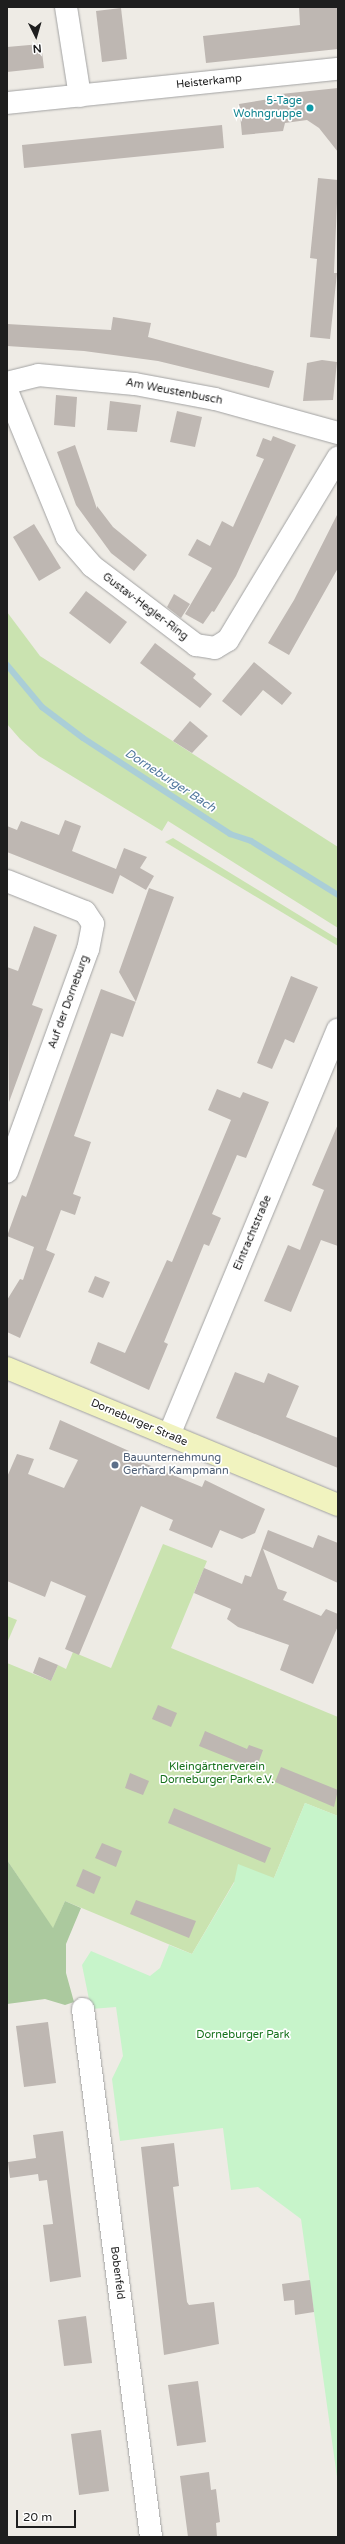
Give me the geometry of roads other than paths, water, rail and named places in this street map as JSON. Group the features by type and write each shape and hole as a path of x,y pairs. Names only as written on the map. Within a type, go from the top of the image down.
{"street":[{"path":"66,7 80,96"},
{"name":"Heisterkamp","path":"7,103 338,69"},
{"name":"Am Weustenbusch","path":"7,383 38,375 134,384 215,398 338,433"},
{"name":"Gustav-Hegler-Ring","path":"7,391 67,537 92,566 196,645 216,648 228,640 338,458"},
{"name":"Auf der Dorneburg","path":"7,881 85,912 93,924 88,948 7,1172"},
{"name":"Eintrachtstraße","path":"169,1435 338,1030"},
{"name":"Dorneburger Straße","path":"7,1368 338,1505"},
{"name":"Bobenfeld","path":"83,2008 151,2537"}],"waterway":[{"name":"Dorneburger Bach","path":"7,665 42,707 83,738 230,834 251,841 338,895"}],"place":[{"name":"5-Tage Wohngruppe","path":"310,108"},
{"name":"Bauunternehmung Gerhard Kampmann","path":"115,1465"}],"park label":[{"name":"Kleingärtnerverein Dorneburger Park e.V.","path":"217,1774"},
{"name":"Dorneburger Park","path":"243,2035"}]}
